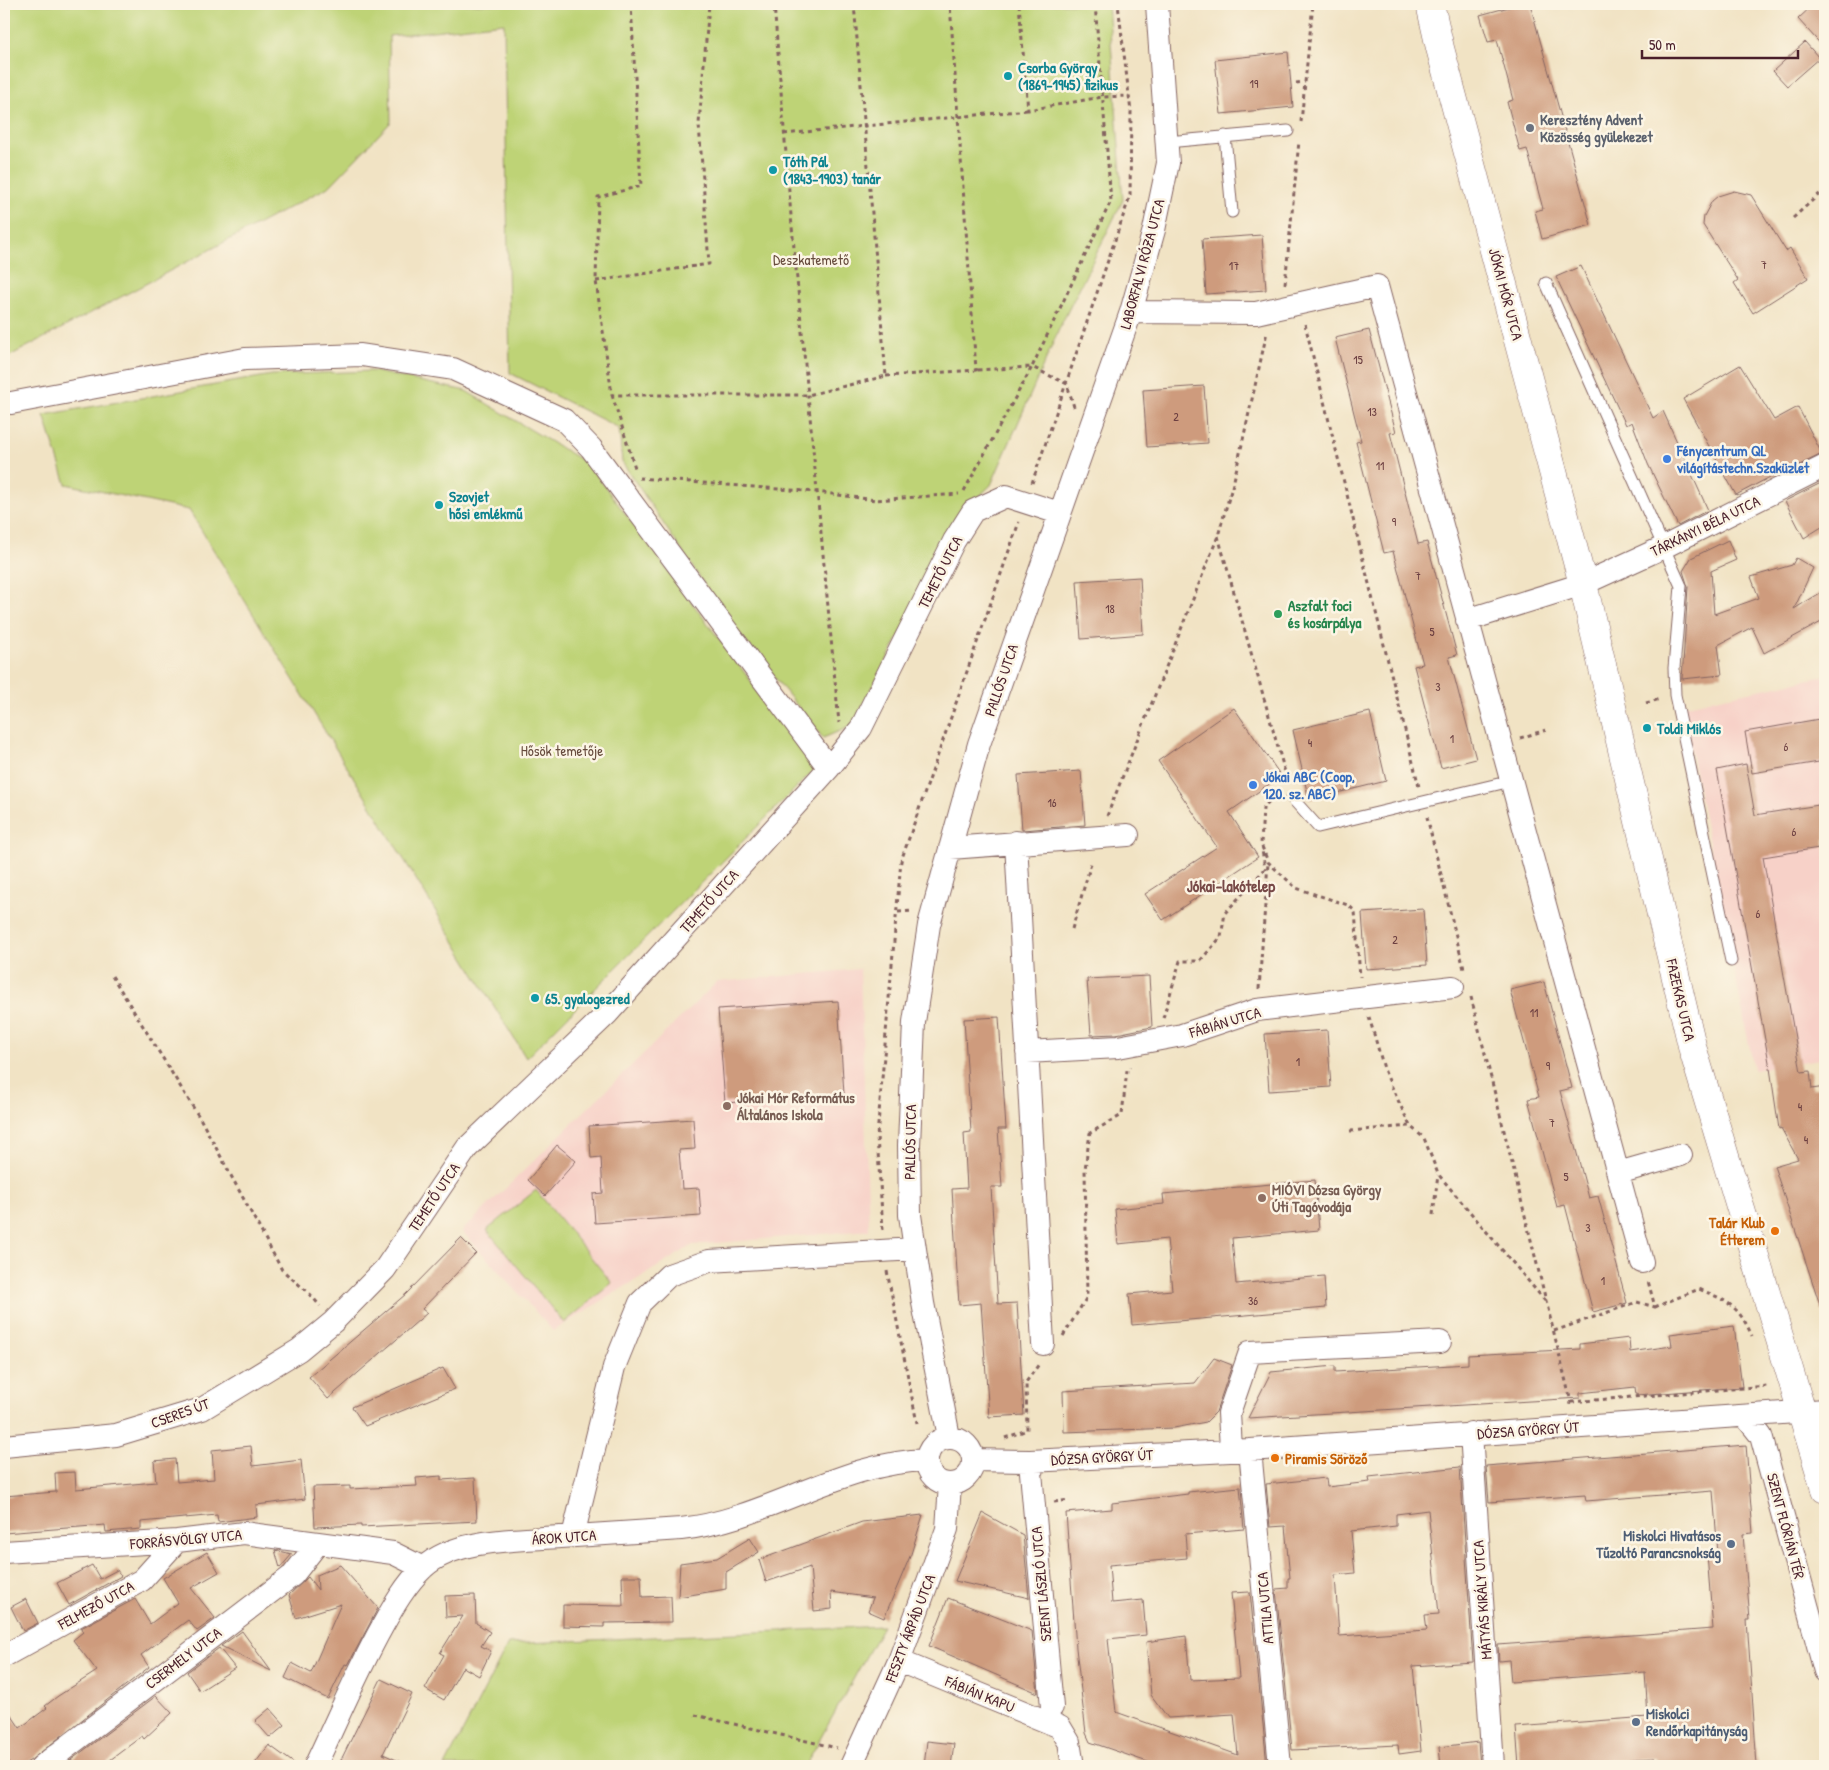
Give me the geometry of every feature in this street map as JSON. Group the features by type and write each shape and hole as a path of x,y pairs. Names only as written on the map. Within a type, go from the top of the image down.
{"street":[{"name":"LABORFALVI RÓZA UTCA","path":"1059,513 1131,312 1154,230 1168,163 1157,4"},
{"name":"JÓKAI MÓR UTCA","path":"1430,4 1442,58 1583,584"},
{"path":"1131,312 1256,313 1377,286 1642,1262"},
{"path":"10,403 245,359 361,355 453,369 564,420 591,448 835,760"},
{"name":"TÁRKÁNYI BÉLA UTCA","path":"1467,620 1583,584 1825,466"},
{"name":"TEMETŐ UTCA","path":"333,1322 385,1269 467,1148 608,1013 835,760 861,728 954,541 973,511 1006,496 1059,513"},
{"name":"PALLÓS UTCA","path":"949,1437 930,1341 910,1215 909,1145 914,1022 929,925 979,744 1059,513"},
{"name":"FAZEKAS UTCA","path":"1583,584 1693,1050 1814,1410 1825,1489"},
{"path":"950,848 1128,835"},
{"path":"1016,842 1027,1052 1047,1350"},
{"name":"FÁBIÁN UTCA","path":"1027,1052 1118,1047 1182,1035 1257,1010 1463,986"},
{"path":"1618,1173 1682,1155"},
{"path":"573,1536 614,1367 640,1303 669,1275 709,1261 915,1249"},
{"name":"CSERES ÚT","path":"4,1446 116,1435 202,1409 299,1350 333,1322"},
{"path":"1241,1449 1229,1413 1250,1352 1440,1342"},
{"name":"DÓZSA GYÖRGY ÚT","path":"973,1460 1030,1461 1241,1449 1814,1410"},
{"name":"SZENT FLÓRIÁN TÉR","path":"1745,1416 1762,1436 1822,1645 1825,1671"},
{"name":"MÁTYÁS KIRÁLY UTCA","path":"1470,1433 1493,1766"},
{"path":"949,1437 966,1444 973,1460 972,1468 967,1477 960,1482 950,1484 942,1483 934,1478 928,1469 926,1460 934,1444 949,1437"},
{"name":"ATTILA UTCA","path":"1241,1449 1280,1766"},
{"name":"ÁROK UTCA","path":"315,1766 370,1649 396,1602 423,1568 448,1552 489,1542 683,1528 750,1514 828,1482 896,1462 926,1460"},
{"name":"SZENT LÁSZLÓ UTCA","path":"1030,1461 1056,1717 1069,1742 1073,1766"},
{"name":"FESZTY ÁRPÁD UTCA","path":"854,1760 899,1661 947,1529 950,1484"},
{"name":"FORRÁSVÖLGY UTCA","path":"4,1552 177,1541 244,1533 393,1553 423,1568"},
{"name":"FELMEZŐ UTCA","path":"4,1656 142,1580 177,1541"},
{"name":"CSERMELY UTCA","path":"42,1766 293,1575 318,1543"},
{"name":"FÁBIÁN KAPU","path":"899,1661 1056,1717"}],"lane":[{"path":"1167,142 1288,131"},
{"path":"1225,136 1232,212"},
{"path":"1546,283 1681,586 1674,668 1675,695 1731,961"},
{"path":"1292,798 1318,827 1511,781"}],"path":[{"path":"631,4 641,186 598,197 596,281 612,395 638,478 817,492 875,500 962,494 1032,367 1110,201 1095,4"},
{"path":"596,281 709,264 699,124 709,4"},
{"path":"774,4 817,492 835,760"},
{"path":"854,4 886,376"},
{"path":"950,4 976,370"},
{"path":"1019,4 1028,110"},
{"path":"1300,130 1313,4"},
{"path":"1296,83 1305,82"},
{"path":"784,134 958,118 1028,110 1102,97 1129,96"},
{"path":"1072,929 1098,837 1218,536 1285,307 1299,139"},
{"path":"1793,218 1825,189"},
{"path":"1285,307 1423,802 1463,986 1547,1302 1571,1402 1564,1428"},
{"path":"612,395 808,395 886,376 1032,367 1067,384"},
{"path":"1218,536 1292,798 1271,798"},
{"path":"1264,788 1271,798"},
{"path":"999,1440 1027,1430 1026,1382 1047,1350 1069,1330 1086,1297 1085,1168 1090,1134 1122,1115 1127,1070 1157,1040 1180,961 1200,961 1221,937 1225,913 1265,869 1261,844 1263,808 1271,798"},
{"path":"1257,1010 1268,862 1261,844"},
{"path":"1268,862 1296,888 1348,905 1355,911 1360,978 1365,998 1385,1072 1410,1126 1424,1138 1438,1174 1547,1302"},
{"path":"112,976 201,1120 282,1270 310,1294 333,1322"},
{"path":"1350,1131 1410,1126"},
{"path":"1433,1215 1438,1174"},
{"path":"1642,1262 1655,1307"},
{"path":"1554,1331 1637,1302 1655,1307 1699,1289 1726,1300 1744,1318 1755,1342"},
{"path":"1571,1402 1768,1386 1765,1377"},
{"path":"695,1714 854,1760"}],"shaded area":[{"path":"1825,676 1825,1058 1754,1070 1682,706"},
{"name":"Jókai Mór Református Általános Iskola","path":"860,969 869,1230 693,1245 553,1331 462,1231 717,982"}],"green space":[{"name":"Deszkatemető","path":"4,4 1108,4 1123,200 1060,327 991,485 967,508 852,726 823,738 727,618 622,462 619,428 510,373 504,23 389,36 391,122 330,186 4,359"},
{"name":"Hősök temetője","path":"372,371 466,391 588,464 816,768 526,1058 189,510 66,484 44,415 272,375"},
{"path":"536,1190 612,1283 564,1323 487,1230"},
{"path":"883,1626 805,1766 445,1766 508,1644"}],"building":[{"path":"1520,4 1530,4 1591,225 1542,239 1535,211 1543,209 1527,149 1520,151 1507,102 1513,100 1497,40 1488,42 1480,15"},
{"path":"1814,4 1825,4 1825,49 1798,19"},
{"path":"1805,42 1819,58 1787,86 1773,71"},
{"path":"1288,52 1293,107 1221,114 1215,60"},
{"path":"1734,191 1751,195 1786,251 1790,248 1808,278 1753,313 1734,283 1738,280 1703,225 1704,216 1712,201 1718,196"},
{"path":"1262,235 1266,290 1206,294 1202,239"},
{"path":"1581,266 1653,418 1663,411 1708,510 1678,526 1648,464 1632,422 1626,425 1556,277"},
{"path":"1369,330 1396,432 1390,433 1418,544 1427,542 1457,655 1449,657 1476,759 1441,768 1414,666 1423,664 1393,551 1384,553 1356,442 1361,441 1335,338"},
{"path":"1740,365 1774,420 1798,407 1822,454 1773,478 1772,476 1736,495 1683,399"},
{"path":"1204,386 1208,443 1147,447 1143,390"},
{"path":"1825,481 1825,525 1804,538 1785,501"},
{"path":"1728,540 1736,560 1711,571 1714,614 1759,598 1751,577 1792,565 1796,558 1813,568 1794,609 1825,590 1825,620 1764,653 1752,627 1718,645 1722,675 1682,679 1688,587 1683,571 1691,558"},
{"path":"1140,577 1143,634 1081,639 1077,581"},
{"path":"1234,708 1281,776 1229,812 1258,857 1163,920 1145,894 1217,847 1158,761"},
{"path":"1370,712 1386,781 1309,800 1293,730"},
{"path":"1825,718 1825,761 1752,773 1745,732"},
{"path":"1746,764 1755,815 1825,804 1825,847 1763,857 1801,1072 1810,1071 1812,1089 1825,1087 1825,1311 1822,1311 1774,1166 1798,1159 1781,1128 1779,1129 1770,1068 1717,770"},
{"path":"1081,771 1085,825 1022,830 1018,775"},
{"path":"1423,909 1427,965 1366,969 1362,913"},
{"path":"1149,976 1152,1027 1116,1034 1091,1035 1087,979"},
{"path":"1544,982 1572,1088 1560,1091 1589,1198 1598,1196 1627,1303 1593,1312 1565,1205 1557,1207 1528,1099 1539,1097 1510,990"},
{"path":"838,1001 844,1094 725,1103 718,1009"},
{"path":"999,1017 1006,1129 998,1129 1002,1187 991,1187 998,1304 1017,1303 1024,1415 989,1417 981,1303 959,1305 952,1189 967,1188 964,1133 971,1132 964,1019"},
{"path":"1327,1030 1331,1087 1269,1091 1265,1034"},
{"path":"693,1119 695,1149 679,1150 682,1189 699,1188 701,1216 595,1223 593,1194 603,1193 601,1157 591,1158 589,1126"},
{"path":"557,1145 576,1161 545,1196 528,1180"},
{"path":"1315,1180 1319,1230 1232,1238 1236,1284 1324,1276 1326,1308 1132,1325 1129,1294 1172,1290 1167,1239 1118,1244 1115,1209 1164,1204 1163,1194"},
{"path":"461,1238 476,1253 422,1309 427,1313 328,1399 309,1377 406,1294"},
{"path":"1734,1326 1742,1387 1636,1395 1635,1387 1580,1393 1580,1398 1248,1418 1271,1372 1335,1366 1335,1372 1468,1364 1468,1355 1580,1349 1580,1344 1629,1338 1630,1352 1672,1346 1670,1334"},
{"path":"1214,1358 1232,1365 1216,1412 1206,1422 1174,1428 1064,1432 1063,1391 1195,1383"},
{"path":"443,1368 455,1389 365,1426 352,1407"},
{"path":"1746,1445 1753,1533 1743,1534 1750,1620 1747,1620 1757,1766 1656,1766 1655,1758 1519,1766 1516,1727 1648,1717 1645,1672 1511,1682 1509,1660 1499,1661 1498,1645 1713,1629 1707,1555 1718,1554 1713,1491 1586,1501 1585,1495 1489,1502 1486,1466"},
{"path":"251,1446 253,1466 301,1460 305,1499 256,1505 257,1517 218,1522 217,1515 141,1522 141,1529 106,1532 105,1525 4,1533 4,1496 56,1492 55,1473 75,1472 76,1489 156,1482 154,1461 175,1459 177,1482 214,1479 212,1450"},
{"path":"1460,1467 1473,1662 1413,1666 1421,1751 1399,1754 1398,1745 1292,1750 1276,1589 1288,1588 1288,1578 1290,1578 1285,1526 1270,1527 1266,1484 1326,1478 1327,1487 1370,1482 1369,1477","holes":["1428,1510 1439,1614 1425,1615 1427,1630 1339,1636 1335,1575 1355,1573 1351,1531 1396,1526 1396,1514"]},
{"path":"441,1476 441,1480 475,1478 477,1521 361,1527 361,1525 315,1527 313,1487 350,1486 350,1489 417,1486 416,1478"},
{"path":"1240,1487 1244,1529 1185,1534 1187,1558 1109,1565 1112,1603 1143,1600 1146,1635 1108,1639 1116,1712 1238,1755 1234,1714 1168,1718 1151,1695 1146,1642 1186,1636 1190,1680 1239,1678 1231,1593 1250,1592 1267,1766 1159,1766 1090,1742 1086,1733 1076,1648 1066,1513 1112,1509 1112,1503"},
{"path":"983,1513 1023,1535 1029,1598 955,1581"},
{"path":"923,1515 911,1554 884,1618 868,1611 873,1598 831,1592 832,1609 814,1611 810,1567 766,1582 759,1560 862,1522"},
{"path":"750,1538 759,1552 726,1572 726,1589 678,1597 680,1563 717,1558"},
{"path":"275,1550 292,1554 280,1568"},
{"path":"207,1552 219,1572 191,1588 215,1618 197,1631 188,1620 141,1655 149,1667 31,1760 21,1766 11,1766 4,1755 4,1704 20,1728 47,1708 45,1706 58,1696 97,1671 73,1640 83,1632 81,1628 135,1599 150,1624 178,1603 163,1578"},
{"path":"92,1565 100,1579 117,1570 121,1576 69,1605 57,1583"},
{"path":"340,1565 378,1608 348,1665 345,1664 328,1699 285,1678 292,1663 311,1673 341,1604 296,1618 289,1595 308,1577 318,1590 317,1575"},
{"path":"622,1576 641,1576 642,1597 671,1596 672,1622 604,1623 604,1627 563,1626 563,1605 623,1606"},
{"path":"475,1595 476,1623 490,1632 481,1646 491,1651 479,1676 463,1667 444,1700 425,1689 444,1655 440,1653 463,1616 446,1617 445,1596"},
{"path":"948,1598 1032,1631 1038,1693 929,1646"},
{"path":"26,1599 38,1623 23,1631 11,1607"},
{"path":"242,1631 271,1671 221,1646"},
{"path":"219,1648 235,1668 200,1691 187,1672"},
{"path":"381,1679 412,1694 383,1754 410,1766 338,1766"},
{"path":"156,1696 172,1713 144,1739 142,1736 102,1766 63,1766"},
{"path":"270,1708 285,1725 270,1738 255,1721"},
{"path":"927,1741 954,1744 951,1766 924,1766"},
{"path":"1478,1742 1480,1766 1441,1766 1439,1747"},
{"path":"269,1745 298,1766 253,1766"}],"place":[{"name":"Csorba György (1869-1945) fizikus","path":"1008,76"},
{"name":"Keresztény Advent Közösség gyülekezet","path":"1530,128"},
{"name":"Tóth Pál (1843-1903) tanár","path":"773,170"},
{"name":"Fénycentrum QL világítástechn.Szaküzlet","path":"1667,459"},
{"name":"Szovjet hősi emlékmű","path":"439,505"},
{"name":"Aszfalt foci és kosárpálya","path":"1278,614"},
{"name":"Toldi Miklós","path":"1647,728"},
{"name":"Jókai ABC (Coop, 120. sz. ABC)","path":"1253,785"},
{"name":"65. gyalogezred","path":"535,998"},
{"name":"Jókai Mór Református Általános Iskola","path":"727,1106"},
{"name":"MIÓVI Dózsa György Úti Tagóvodája","path":"1262,1198"},
{"name":"Talár Klub Étterem","path":"1775,1231"},
{"name":"Piramis Söröző","path":"1275,1458"},
{"name":"Miskolci Hivatásos Tűzoltó Parancsnokság","path":"1731,1544"},
{"name":"Miskolci Rendőrkapitányság","path":"1636,1722"}],"district":[{"name":"Jókai-lakótelep","path":"1231,886"}]}
